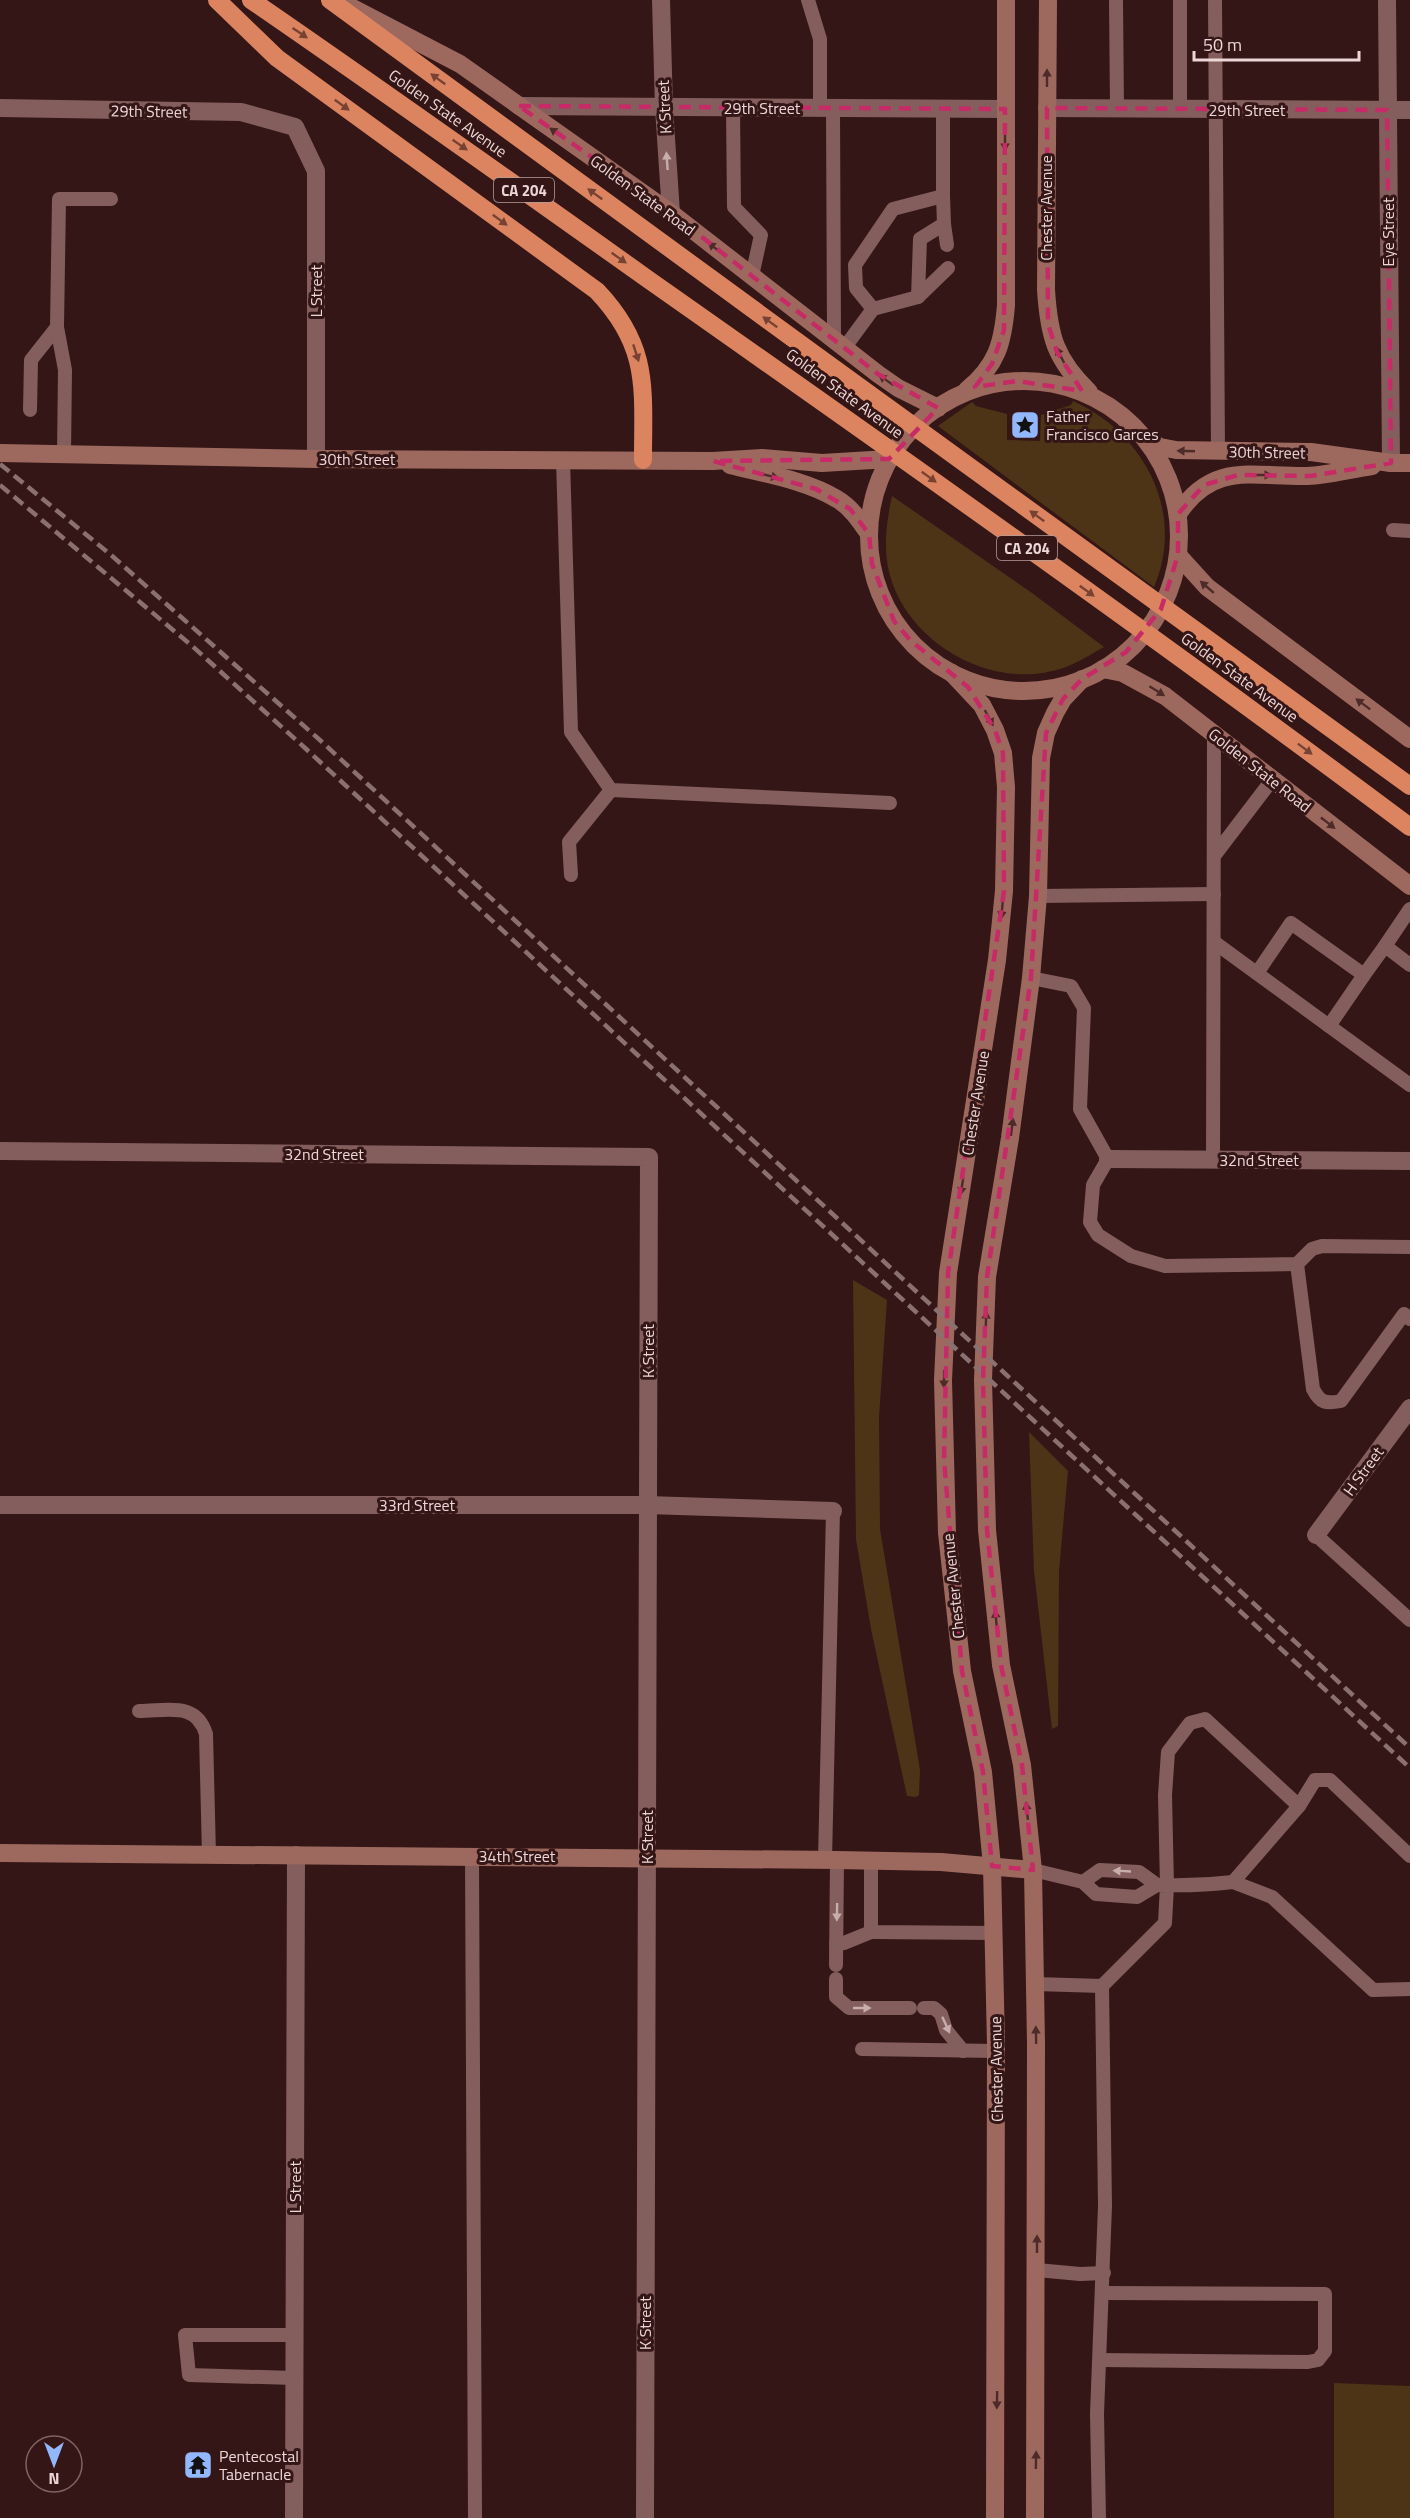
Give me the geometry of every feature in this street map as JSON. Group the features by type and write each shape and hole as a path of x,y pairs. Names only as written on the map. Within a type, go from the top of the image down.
{"highway":[{"path":"217,0 278,58 597,291 616,311 631,337 640,363 643,391 643,460"},
{"name":"Golden State Avenue","path":"251,0 385,91 796,382 1258,714 1410,827"},
{"name":"Golden State Avenue","path":"330,0 1410,786"}],"main road":[{"name":"Golden State Road","path":"337,0 460,64 670,213 898,388 938,408"},
{"path":"964,393 990,385 1017,381 1045,382 1071,388 1097,399 1123,417 1145,439 1167,474 1178,514 1178,555 1161,609 1146,632 1126,652 1103,669 1082,679 1050,688 1016,690 983,685 952,673 917,647 894,621 877,584 872,564 869,534 874,500 889,459 903,440 938,408 964,393 981,378 992,364 1002,341 1006,305 1006,0"},
{"name":"Chester Avenue","path":"1048,0 1046,290 1048,324 1057,352 1073,376 1097,399"},
{"name":"30th Street","path":"1145,439 1160,447 1176,450 1311,452 1391,463 1410,463"},
{"name":"30th Street","path":"0,453 316,459 713,461 762,458 822,463 889,459"},
{"name":"30th Street","path":"713,461 816,489 838,499 850,509 869,534"},
{"name":"30th Street","path":"1178,514 1190,496 1217,478 1238,475 1310,476 1391,463"},
{"path":"1178,555 1207,587 1410,739"},
{"name":"Golden State Road","path":"1103,669 1123,673 1140,680 1165,696 1410,886"},
{"name":"Chester Avenue","path":"952,673 982,705 995,729 1003,753 1006,787 1004,891 997,960 948,1273 943,1380 947,1533 962,1671 983,1772 992,1866 996,2051 995,2518"},
{"path":"1035,2518 1037,2270 1033,1870 1022,1765 1001,1665 987,1530 983,1380 987,1277 1010,1138 1031,978 1038,896 1041,758 1046,733 1063,699 1082,679"},
{"name":"34th Street","path":"0,1853 831,1860 992,1866 1033,1870"}],"street":[{"name":"K Street","path":"661,0 670,213"},
{"name":"Eye Street","path":"1388,0 1391,463"},
{"name":"29th Street","path":"519,106 1005,109"},
{"name":"29th Street","path":"0,108 241,112 295,128"},
{"name":"29th Street","path":"1047,108 1410,110"},
{"name":"L Street","path":"295,128 316,171 316,459"},
{"name":"32nd Street","path":"0,1151 649,1157"},
{"name":"K Street","path":"645,2518 649,1157"},
{"name":"32nd Street","path":"1108,1159 1410,1161"},
{"name":"H Street","path":"1316,1535 1410,1408"},
{"name":"33rd Street","path":"0,1505 647,1505 833,1511"},
{"name":"L Street","path":"294,2518 296,1855"}],"lane":[{"path":"808,0 820,39 827,108 840,343"},
{"path":"1116,0 1117,109"},
{"path":"1180,0 1180,109"},
{"path":"1215,0 1218,452"},
{"path":"733,108 734,207 761,235 752,276"},
{"path":"943,108 943,196 947,245"},
{"path":"873,309 856,288 855,265 893,209 943,196"},
{"path":"64,454 65,370 57,327 59,199 111,199"},
{"path":"918,297 920,239 944,224"},
{"path":"840,343 873,309 918,297 948,268"},
{"path":"30,410 31,360 57,327"},
{"path":"563,459 571,732 611,790"},
{"path":"1393,530 1410,531"},
{"path":"1213,1160 1214,735"},
{"path":"1214,856 1272,780"},
{"path":"611,790 890,803"},
{"path":"571,875 569,842 611,790"},
{"path":"1038,896 1214,894"},
{"path":"1329,1026 1410,909"},
{"path":"1257,973 1291,923 1364,975"},
{"path":"1214,942 1410,1085"},
{"path":"1385,946 1410,965"},
{"path":"1031,978 1071,986 1083,1008 1080,1109 1108,1159 1093,1185 1090,1222 1098,1235 1131,1256 1165,1266 1297,1264 1312,1248 1322,1246 1410,1247"},
{"path":"1297,1264 1313,1389 1318,1400 1328,1404 1341,1401 1408,1313"},
{"path":"833,1511 831,1860 836,1944 836,1997 849,2008 934,2008 940,2014 946,2030 963,2051"},
{"path":"1316,1535 1410,1620"},
{"path":"139,1711 191,1712 199,1718 203,1725 206,1734 209,1855"},
{"path":"1099,2518 1097,2414 1104,2273 1105,2098 1102,1986 1165,1923 1162,1885 1168,1752 1190,1723 1205,1719 1299,1806"},
{"path":"1233,1882 1299,1806 1315,1780 1330,1780 1410,1856"},
{"path":"472,1856 475,2518"},
{"path":"871,1861 871,1932"},
{"path":"1033,1870 1083,1882 1096,1894 1137,1897 1162,1885"},
{"path":"1083,1882 1100,1870 1140,1872 1162,1885 1186,1887 1233,1882 1272,1897 1373,1990 1410,1989"},
{"path":"836,1944 871,1932 993,1933"},
{"path":"1035,1984 1102,1986"},
{"path":"862,2049 996,2051"},
{"path":"1037,2270 1080,2274 1104,2273"},
{"path":"1100,2360 1308,2362 1318,2360 1325,2351 1325,2294 1103,2293"},
{"path":"294,2378 189,2376 185,2335 295,2335"}],"highlighted area":[{"path":"519,106 1005,109 1004,330 992,364 975,387 1017,381 1082,391 1057,352 1048,324 1047,108 1387,110 1391,463 1310,476 1238,475 1204,485 1178,514 1178,555 1161,609 1126,652 1082,679 1063,699 1046,733 1031,978 987,1277 983,1380 987,1530 1001,1665 1022,1765 1033,1870 992,1866 983,1772 962,1671 944,1460 948,1273 1004,891 1003,753 995,730 968,687 911,641 894,621 872,564 869,534 850,509 816,489 713,461 889,459 938,408 878,374 671,213"}],"shaded area":[{"path":"1073,401 1098,415 1120,433 1138,454 1152,478 1161,504 1165,531 1163,559 1154,587 938,426 972,402 976,406 1007,414 1007,440 1040,441 1041,415 1071,405"},
{"path":"892,496 1032,593 1104,647 1063,668 1037,674 1011,674 986,668 961,658 939,644 919,627 903,606 892,582 887,561 886,539"},
{"path":"853,1280 887,1300 879,1417 880,1529 920,1770 919,1795 916,1797 907,1796 871,1629 856,1539"},
{"path":"1029,1432 1068,1471 1059,1571 1058,1726 1052,1729 1034,1571"},
{"path":"1334,2383 1410,2386 1410,2518 1334,2518"}],"railway":[{"path":"0,464 111,555 321,741 1410,1748"},
{"path":"0,485 191,645 305,748 1410,1768"}],"place":[{"name":"Father Francisco Garces","path":"1025,425"},
{"name":"Pentecostal Tabernacle","path":"198,2465"}]}
